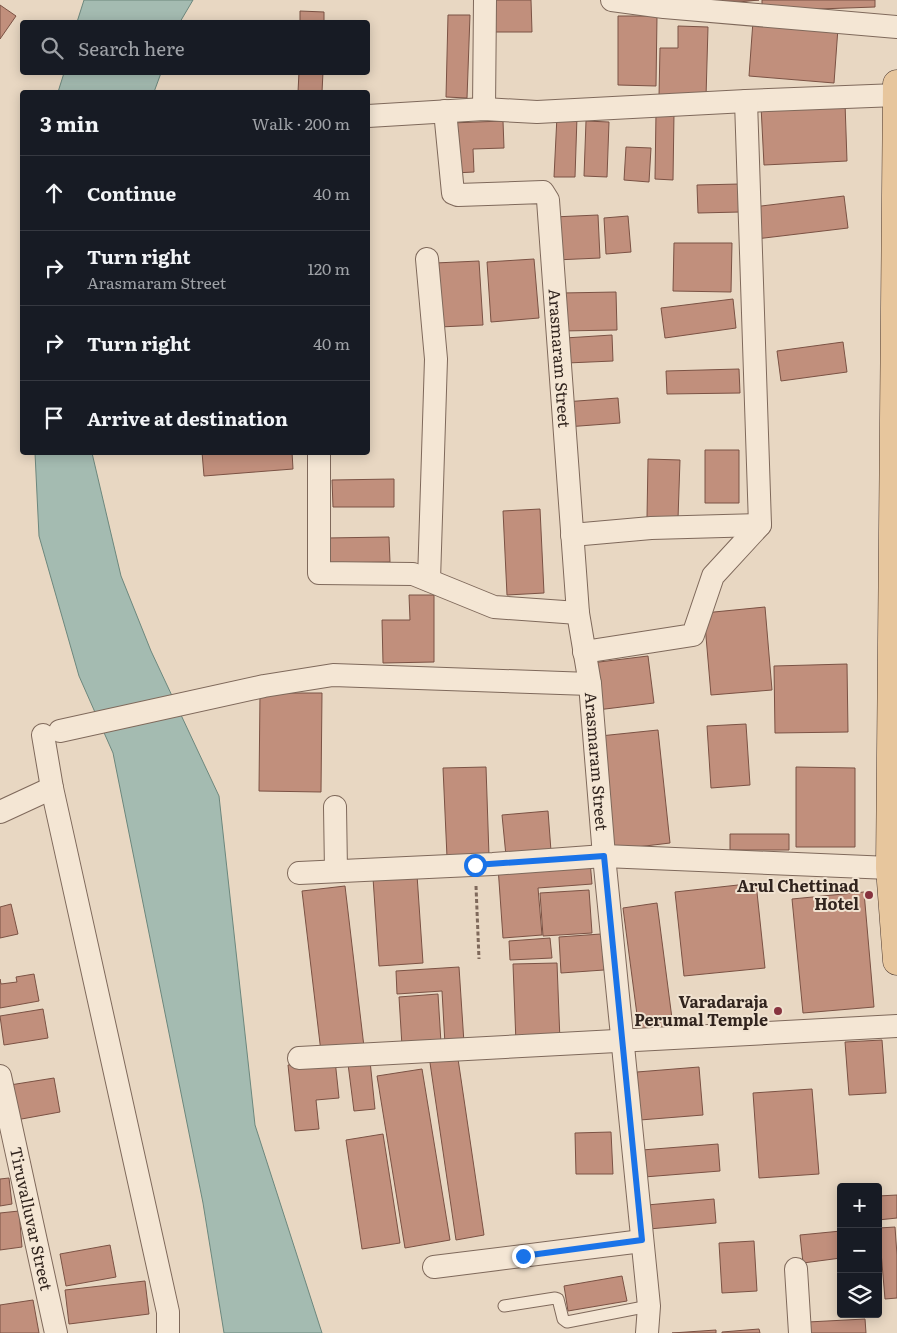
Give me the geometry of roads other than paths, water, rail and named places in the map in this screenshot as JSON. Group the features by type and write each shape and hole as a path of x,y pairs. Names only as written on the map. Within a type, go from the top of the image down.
{"main road":[{"path":"897,84 890,868 897,961"}],"street":[{"path":"484,109 485,0"},
{"path":"612,0 897,27"},
{"path":"370,116 484,109 537,112 897,95"},
{"path":"584,652 694,636 713,576 760,525 746,101"},
{"name":"Arasmaram Street","path":"445,111 452,193 458,195 543,192 548,200 578,613 590,684 604,856 649,1306 647,1333"},
{"path":"427,259 436,359 429,580"},
{"path":"319,455 319,573 413,574 494,608 578,613"},
{"path":"572,534 651,528 760,525"},
{"path":"168,1333 168,1312 52,788 51,733 264,686 333,675 590,684"},
{"path":"0,812 52,788"},
{"path":"336,807 336,872"},
{"path":"299,873 475,865 604,856 890,868"},
{"path":"299,1058 897,1026"},
{"name":"Tiruvalluvar Street","path":"0,1076 56,1333"},
{"path":"434,1267 642,1240"},
{"path":"796,1270 800,1333"}],"lane":[{"path":"504,1306 554,1298 558,1299 563,1319 567,1322 649,1306"}],"place":[{"name":"Arul Chettinad Hotel","path":"869,895"},
{"name":"Varadaraja Perumal Temple","path":"778,1011"}]}
